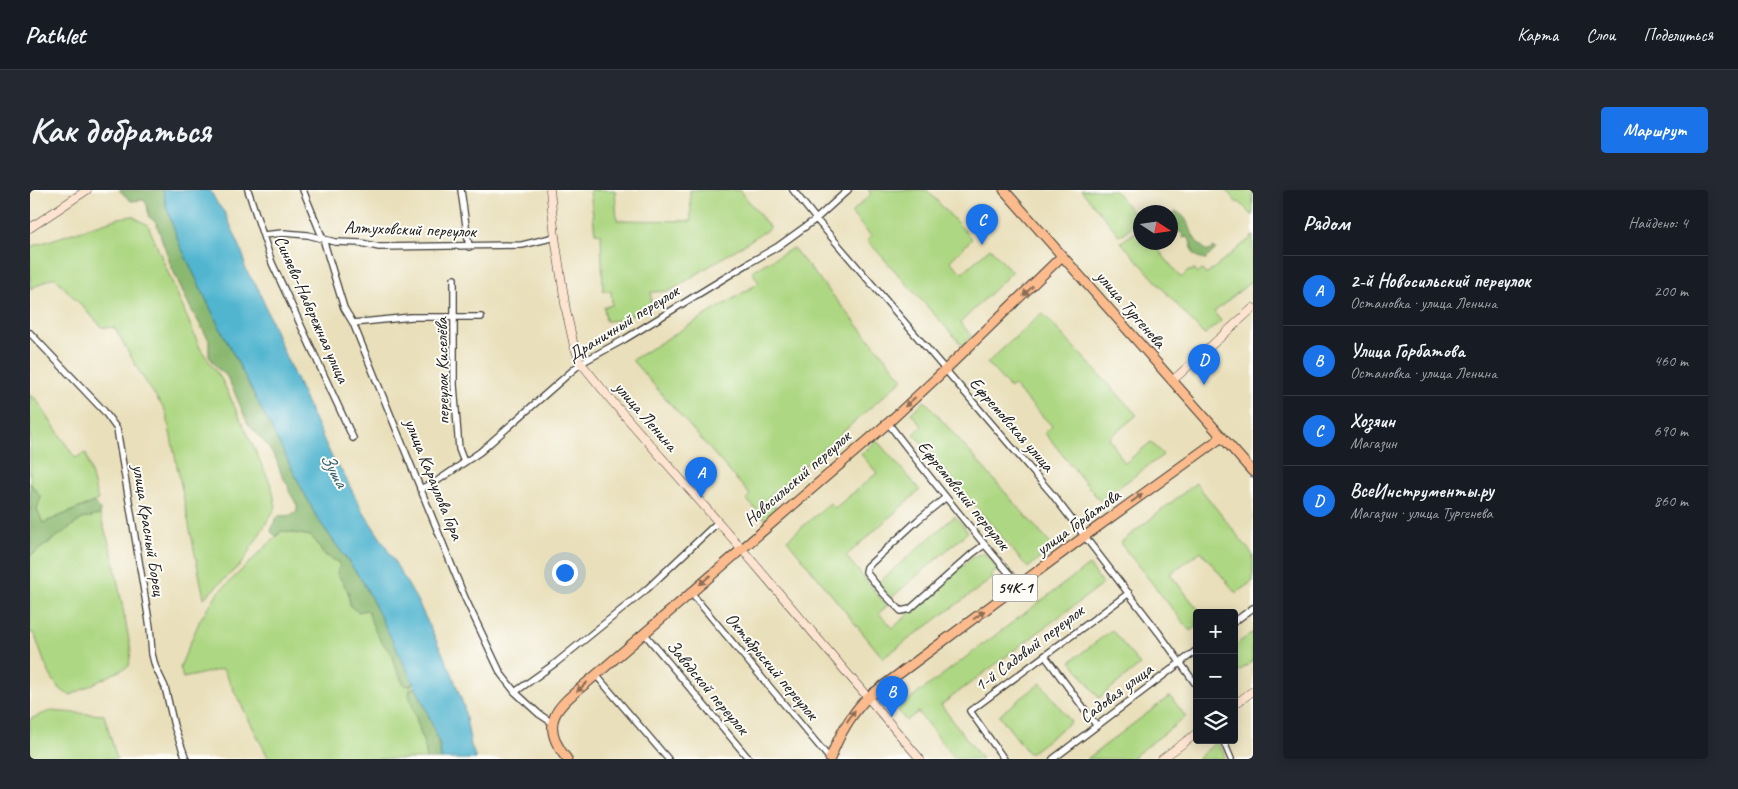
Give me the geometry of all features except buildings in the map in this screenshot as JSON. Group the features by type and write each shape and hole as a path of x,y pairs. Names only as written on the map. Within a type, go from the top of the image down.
{"main road":[{"path":"30,228 88,190"},
{"name":"улица Ленина","path":"550,190 555,237 570,330 581,363 920,759"},
{"name":"улица Тургенева","path":"1004,190 1253,472"},
{"name":"Новосильский переулок","path":"551,722 557,710 596,674 888,423 1062,256"},
{"path":"1172,381 1253,308"},
{"name":"улица Горбатова","path":"830,759 845,725 857,708 868,697 1222,437"},
{"path":"1238,702 1253,691"},
{"path":"551,722 553,738 567,759"},
{"path":"1162,759 1193,736"}],"street":[{"name":"Синяево-Набережная улица","path":"248,190 272,263 353,438"},
{"name":"улица Караулова Гора","path":"303,190 323,239 344,308 353,323 465,598 501,674 515,692 539,714 551,722"},
{"path":"462,190 469,246"},
{"name":"Ефремовская улица","path":"793,190 1052,494 1129,593 1193,681"},
{"name":"Драничный переулок","path":"420,489 437,481 492,442 581,363 625,339 777,247 816,219 848,190"},
{"name":"Алтуховский переулок","path":"263,235 284,233 308,235 335,242 380,246 522,245 555,237"},
{"name":"переулок Киселёва","path":"454,279 454,385 459,449 464,462"},
{"path":"353,323 411,317 481,317"},
{"name":"улица Красный Борец","path":"30,333 104,411 117,429 150,626 152,654 186,759"},
{"name":"Ефремовский переулок","path":"888,423 945,498 962,515 984,545 1019,585"},
{"path":"945,498 866,567 866,572 884,594 901,611 910,609 984,545"},
{"path":"515,692 557,662 647,589 718,522"},
{"name":"Октябрьский переулок","path":"690,593 830,759"},
{"name":"1-й Садовый переулок","path":"1004,759 970,711 1129,593"},
{"path":"1238,619 1253,608"},
{"name":"Заводской переулок","path":"644,634 750,759"},
{"name":"Садовая улица","path":"1053,759 1193,653"},
{"path":"1045,656 1097,726"},
{"path":"596,674 668,759"},
{"path":"1225,744 1231,759"}],"green space":[{"path":"119,190 163,190 167,209 179,243 216,320 317,518 363,582 413,681 411,686 404,685 394,664 393,655 378,635 372,624 369,612 367,610 358,612 350,606 348,591 337,573 340,566 338,562 323,554 311,536 282,531 276,536 271,532 278,516 292,515 297,512 297,505 282,476 276,459 266,444 248,424 226,375 218,369 209,356 209,340 191,309 171,266 156,222 149,217 147,205 144,200 131,201"},
{"path":"590,190 615,190 617,220 691,221 690,190 740,190 770,228 670,291 651,292 651,305 622,320 606,321 604,307 612,305 611,291 603,291 601,234 595,233"},
{"path":"868,190 927,190 972,239 950,261 962,273 990,248 1012,272 960,323 972,336 962,345 867,240 871,236 851,213 871,194"},
{"path":"1081,190 1114,190 1133,213 1133,225 1120,236"},
{"path":"1226,190 1253,190 1253,216 1239,202 1237,203"},
{"path":"1178,213 1187,222 1195,239 1206,251 1214,247 1216,249 1206,259 1197,257 1192,249 1189,238 1183,237 1183,234 1178,231"},
{"path":"132,216 148,225 200,348 222,380 272,487 276,507 242,563 204,598 166,412 140,373 115,328 102,327 54,277 30,289 30,247 119,218"},
{"path":"1133,234 1133,250 1159,250 1181,278 1187,272 1195,269 1197,273 1203,270 1206,275 1253,236 1253,280 1214,312 1221,321 1204,335 1121,242"},
{"path":"793,248 903,379 768,498 777,509 765,519 746,499 750,495 632,360 759,283 752,271"},
{"path":"1042,313 1137,415 1109,438 1125,463 1151,442 1163,455 1100,501 1045,433 1052,426 1013,385 1010,388 987,363"},
{"path":"30,395 36,399 75,458 86,453 98,500 43,523 37,509 40,497 30,483"},
{"path":"925,401 1053,547 1028,568 914,434 922,426 911,413"},
{"path":"877,441 920,490 846,556 887,606 879,613 893,628 974,556 984,553 998,569 991,575 993,578 883,658 787,540 830,503 835,508 877,473 861,454"},
{"path":"30,483 41,497 37,509 43,523 94,502 100,510 100,515 82,519 30,556"},
{"path":"1196,483 1253,555 1253,581 1236,593 1201,551 1170,574 1198,609 1193,609 1193,629 1190,631 1120,543"},
{"path":"100,515 112,553 131,650 129,666 71,695 57,686 47,669 34,633 30,633 30,556 82,519"},
{"path":"955,516 968,532 891,598 878,583"},
{"path":"282,531 311,536 323,554 338,562 340,566 337,573 348,591 350,606 369,612 387,649 393,654 394,664 404,685 411,686 413,681 416,687 410,689 426,751 426,759 269,759 223,669 183,678 180,667 200,620 217,594"},
{"path":"1089,565 1103,584 941,705 982,759 955,759 918,712 906,721 897,709"},
{"path":"1112,630 1140,665 1099,698 1071,661"},
{"path":"1253,632 1253,661 1238,672 1238,654 1238,643"},
{"path":"1041,683 1071,722 1029,754 999,715"},
{"path":"416,687 435,731 441,759 426,759 426,751 409,695 410,689"},
{"path":"1170,696 1186,717 1130,759 1087,759"},
{"path":"50,711 104,715 117,759 30,759 30,719"},
{"path":"1214,744 1218,744 1223,751 1225,759 1197,759"}],"water":[{"name":"Зуша","path":"163,190 210,190 225,213 244,258 245,269 258,288 284,353 334,462 342,471 362,510 418,602 452,673 464,707 471,745 476,759 441,759 440,745 424,704 363,582 317,518 216,320 179,243 167,209"}],"place":[{"name":"Хозяин","path":"982,245"},
{"name":"ВсеИнструменты.ру","path":"1204,385"},
{"name":"2-й Новосильский переулок","path":"701,498"},
{"name":"Улица Горбатова","path":"892,717"}]}
